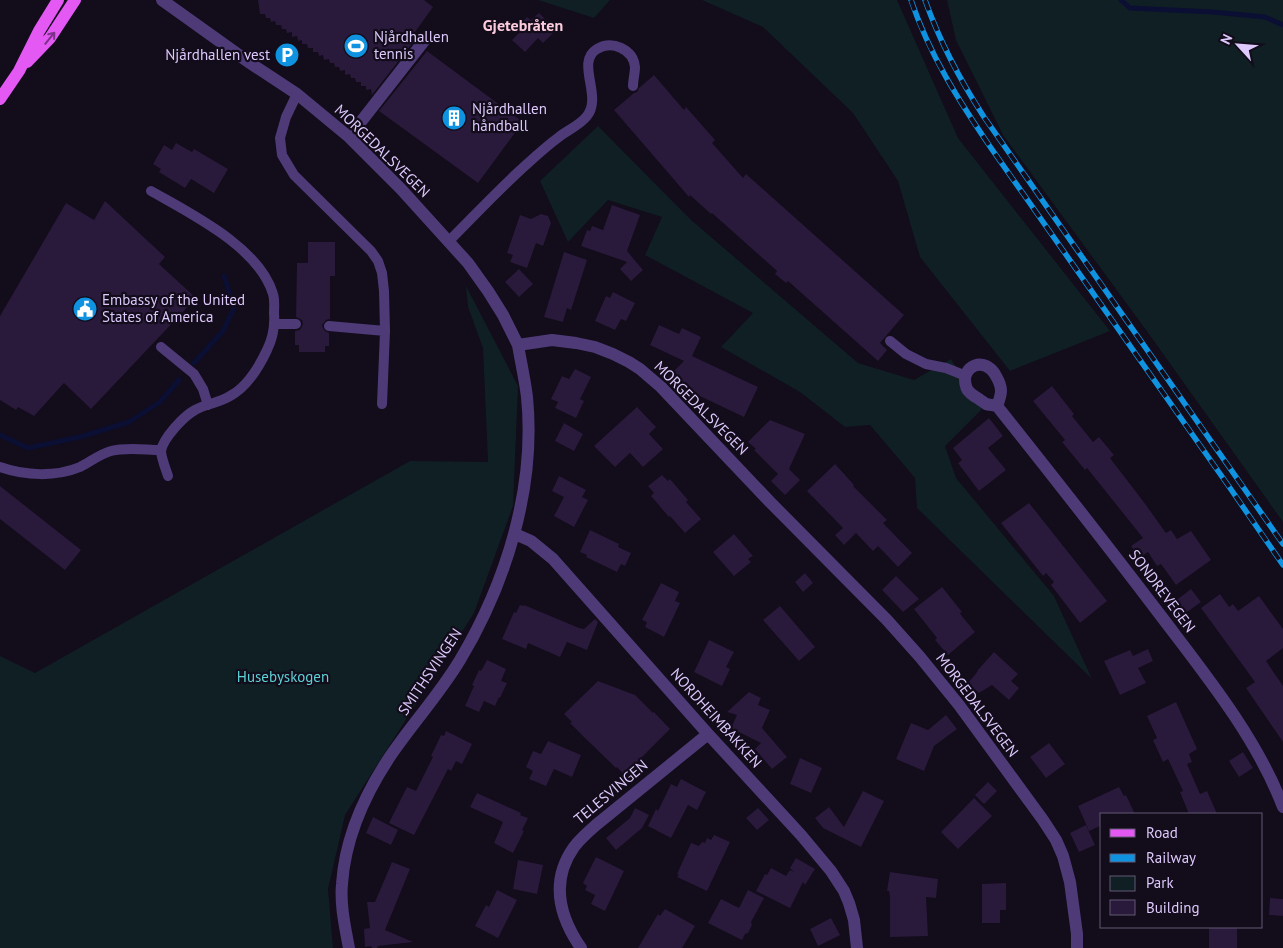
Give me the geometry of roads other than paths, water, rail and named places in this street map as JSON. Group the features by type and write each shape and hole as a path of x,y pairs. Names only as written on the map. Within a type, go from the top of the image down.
{"main road":[{"path":"0,100 19,71 39,31 58,0"},
{"path":"19,71 50,38 76,0"}],"street":[{"name":"MORGEDALSVEGEN","path":"162,0 297,94 349,137 401,189 468,263 503,315 518,345 552,340 576,343 596,347 640,369 661,387 750,481 887,620 959,705 1056,840 1063,856 1070,882 1077,948"},
{"path":"349,137 424,41"},
{"name":"SMITHSVINGEN","path":"349,948 344,921 342,886 345,860 353,830 374,782 389,758 459,662 476,631 498,584 515,534 521,510 528,435 527,399 518,345"},
{"path":"966,376 976,364 988,366 1000,382 1002,395 997,406"},
{"name":"SONDREVEGEN","path":"966,376 966,386 973,395 986,404 997,406 1111,550 1183,645 1230,710 1258,753 1283,807"},
{"name":"NORDHEIMBAKKEN","path":"515,534 530,541 553,559 831,871 844,891 849,903 854,920 857,948"},
{"name":"TELESVINGEN","path":"581,948 574,938 560,904 560,880 571,852 581,838 596,825 708,734"}],"lane":[{"path":"449,241 526,164 587,116 593,102 588,67 589,60 595,50 608,45 617,46 629,52 635,67 633,86"},
{"path":"297,94 286,117 280,138 282,155 294,174 371,251 378,261 382,273 385,331 382,404"},
{"path":"151,191 222,234 252,259 266,279 274,295 275,324 270,344 261,362 248,381 230,396 194,410 178,424 167,438 161,450 168,476"},
{"path":"275,324 296,324"},
{"path":"329,326 385,331"},
{"path":"890,341 906,354 926,364 946,368 966,376"},
{"path":"161,346 194,374 203,389 208,405"},
{"path":"0,467 13,472 30,474 57,473 78,468 104,453 119,449 161,450"}],"waterway":[{"path":"1121,0 1130,8 1213,12 1265,17 1283,25"},
{"path":"194,363 223,331 234,308 224,276"},
{"path":"0,435 28,448 80,437 129,422 160,402 179,380"}],"railway":[{"path":"911,0 936,58 956,95 979,130 1283,565"},
{"path":"925,0 951,60 984,117 1283,544"}],"place":[{"name":"Njårdhallen tennis","path":"356,46"},
{"name":"Njårdhallen vest","path":"287,55"},
{"name":"Njårdhallen håndball","path":"454,118"},
{"name":"Embassy of the United States of America","path":"85,309"}],"district":[{"name":"Gjetebråten","path":"523,25"}],"park label":[{"name":"Husebyskogen","path":"283,677"}]}
